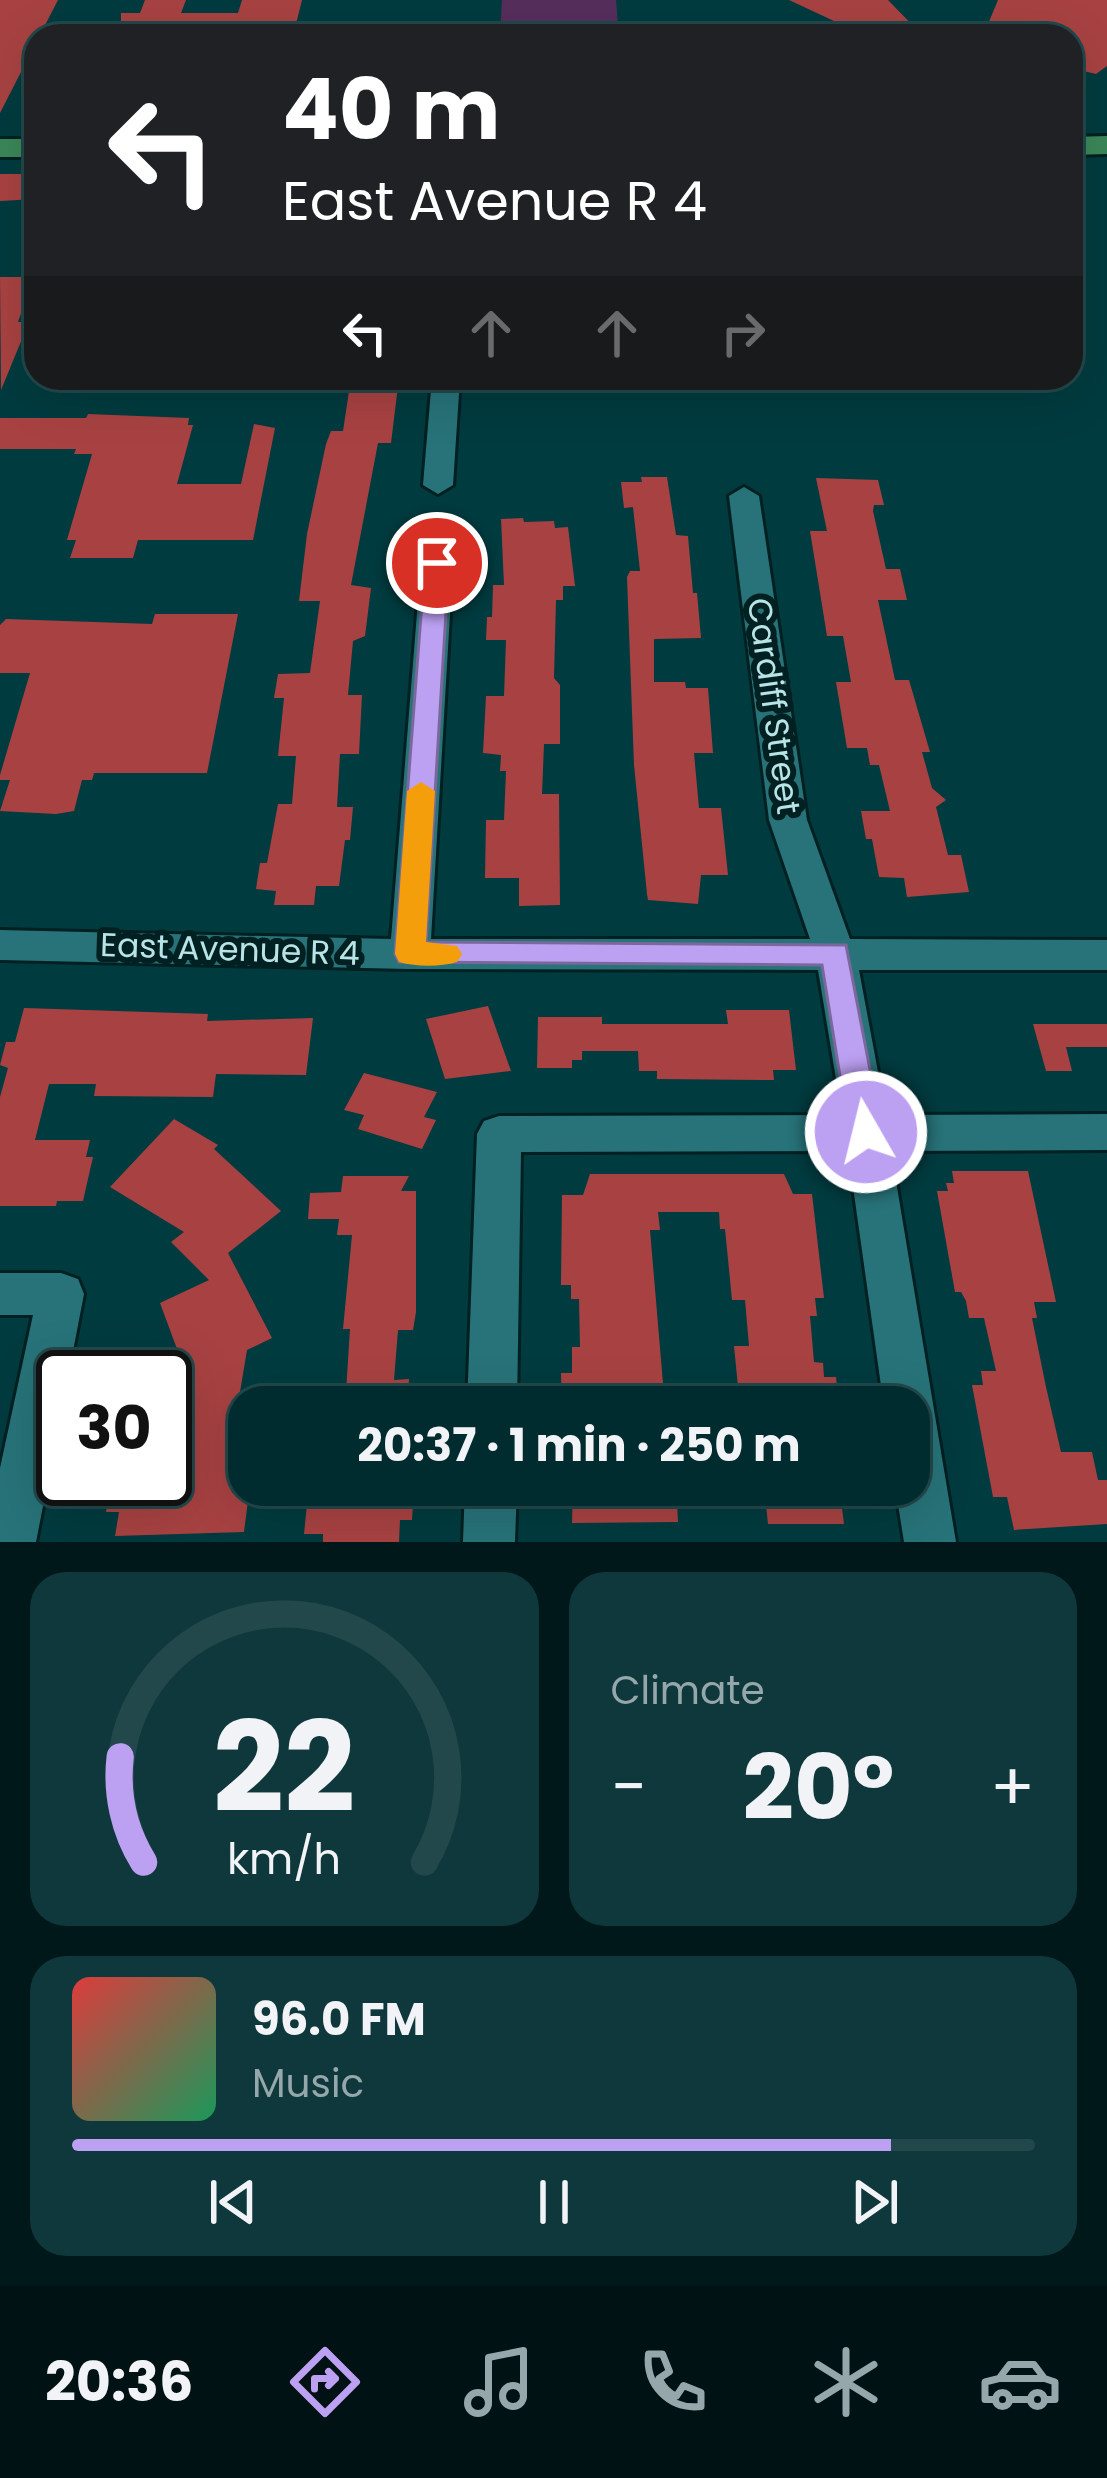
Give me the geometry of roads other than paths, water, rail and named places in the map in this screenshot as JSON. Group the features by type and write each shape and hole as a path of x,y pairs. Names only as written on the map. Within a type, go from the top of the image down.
{"street":[{"path":"438,485 445,390"},
{"name":"Cardiff Street","path":"744,496 788,820 835,953 906,1386"},
{"path":"410,954 437,563"},
{"name":"East Avenue R 4","path":"0,945 154,944 219,952 410,954 1107,955"},
{"path":"493,1386 499,1134 1107,1132"},
{"path":"0,1294 61,1294 10,1542"},
{"path":"489,1542 490,1506"},
{"name":"Cardiff Street","path":"924,1506 930,1542"}]}
